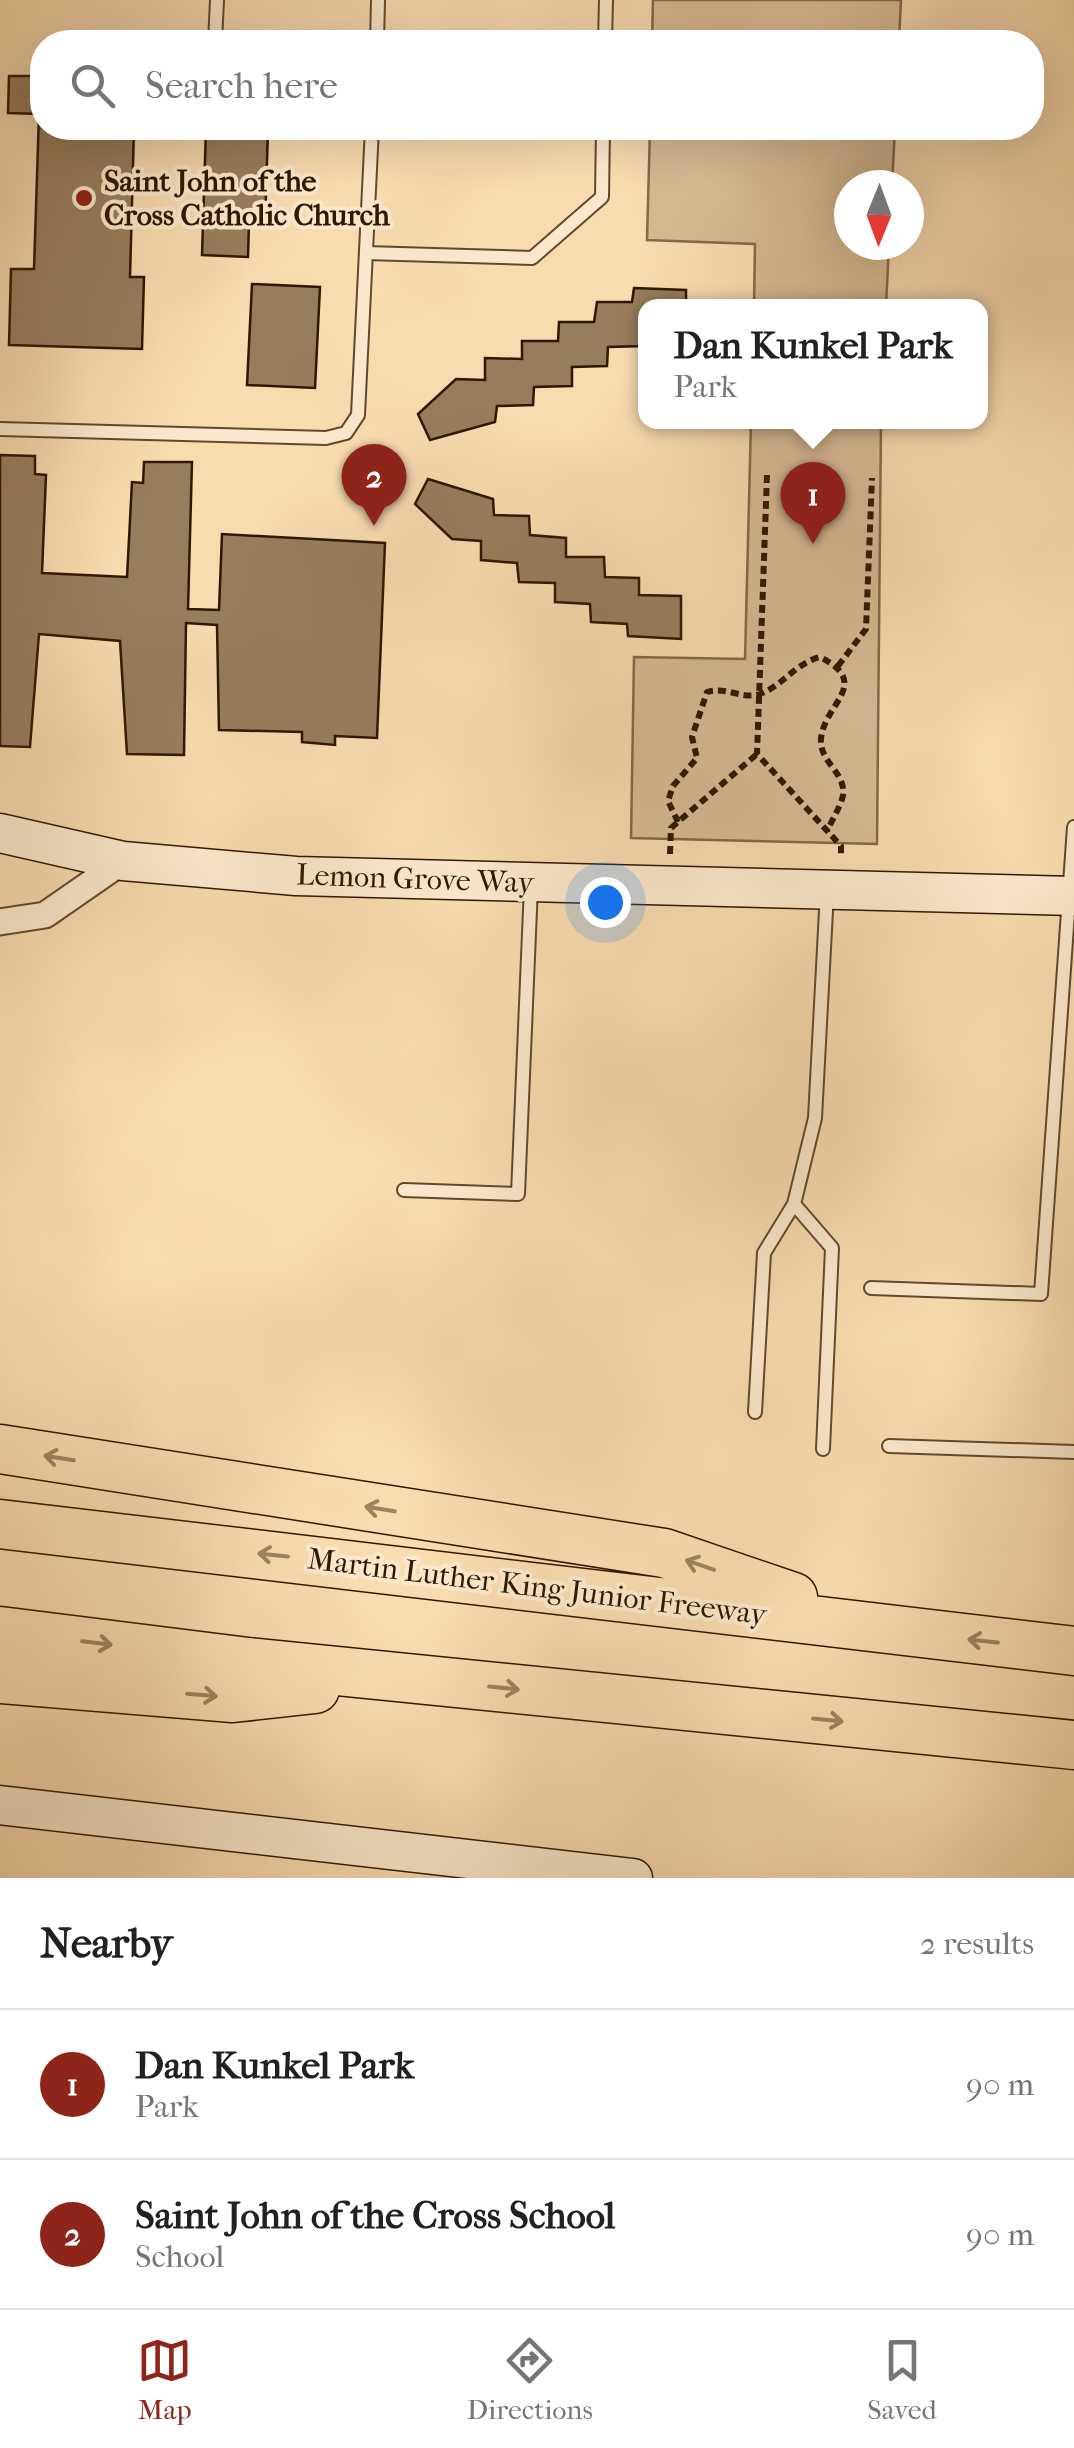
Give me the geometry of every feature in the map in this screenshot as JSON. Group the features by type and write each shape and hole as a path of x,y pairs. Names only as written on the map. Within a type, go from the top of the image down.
{"highway":[{"path":"0,1449 664,1554 891,1631"},
{"name":"Martin Luther King Junior Freeway","path":"0,1524 1074,1651"},
{"path":"0,1631 407,1678 1074,1745"},
{"path":"0,1678 233,1698 407,1678"}],"main road":[{"name":"Lemon Grove Way","path":"0,833 124,861 296,876 1073,896"},
{"path":"0,1806 633,1878"}],"street":[{"path":"0,922 45,915 124,861"}],"lane":[{"path":"216,30 217,0"},
{"path":"377,30 378,0"},
{"path":"605,30 606,0"},
{"path":"0,429 326,438 346,433 358,415 371,140"},
{"path":"366,253 532,258 602,197 603,140"},
{"path":"871,1288 1041,1294 1073,896 1074,827"},
{"path":"404,1190 518,1194 532,883"},
{"path":"755,1412 764,1253 794,1204 815,1118 834,889"},
{"path":"794,1204 832,1248 823,1448"},
{"path":"889,1446 1074,1452"}],"path":[{"path":"767,474 757,754 841,846 834,889"},
{"path":"838,666 866,629 872,478"},
{"path":"678,822 668,800 673,786 697,758 692,737 706,692 719,688 747,697 759,694 777,686 799,663 820,657 838,666 844,678 844,695 828,717 821,742 827,760 840,774 843,796 827,831"},
{"path":"669,886 671,828 757,754"}],"shaded area":[{"path":"653,0 901,0 900,30 652,30"},
{"path":"650,140 894,140 893,170 834,170 834,260 888,260 886,299 754,299 755,244 647,240"},
{"path":"751,429 881,429 877,844 631,838 634,657 745,659"}],"building":[{"name":"Saint John of the Cross Catholic Church","path":"9,76 30,76 30,114 8,113"},
{"name":"Saint John of the Cross Catholic Church","path":"38,140 134,140 130,277 144,277 142,349 9,345 11,269 34,269"},
{"path":"206,140 268,140 265,225 249,224 248,257 202,255"},
{"path":"252,284 320,287 315,388 247,385"},
{"path":"634,288 686,290 686,299 638,299 638,346 608,347 607,366 572,367 572,386 534,387 533,405 497,406 495,422 430,440 418,414 456,379 485,380 485,358 522,359 522,341 558,341 559,322 594,322 597,302 632,302"},
{"path":"0,455 35,456 35,474 46,475 42,573 127,577 132,482 143,483 144,462 192,462 188,609 219,610 222,534 385,543 377,738 335,736 335,745 302,742 302,732 219,730 217,625 186,623 184,755 127,754 120,641 39,634 30,747 0,746"},
{"path":"428,479 493,499 494,515 529,516 530,535 566,538 566,557 604,557 605,577 639,578 639,595 681,596 681,639 628,636 627,624 591,622 590,604 555,602 555,583 519,582 517,563 481,560 481,541 452,539 415,504"}],"place":[{"name":"Saint John of the Cross Catholic Church","path":"84,198"},
{"name":"Saint John of the Cross School","path":"374,526"},
{"name":"Dan Kunkel Park","path":"813,544"}]}
